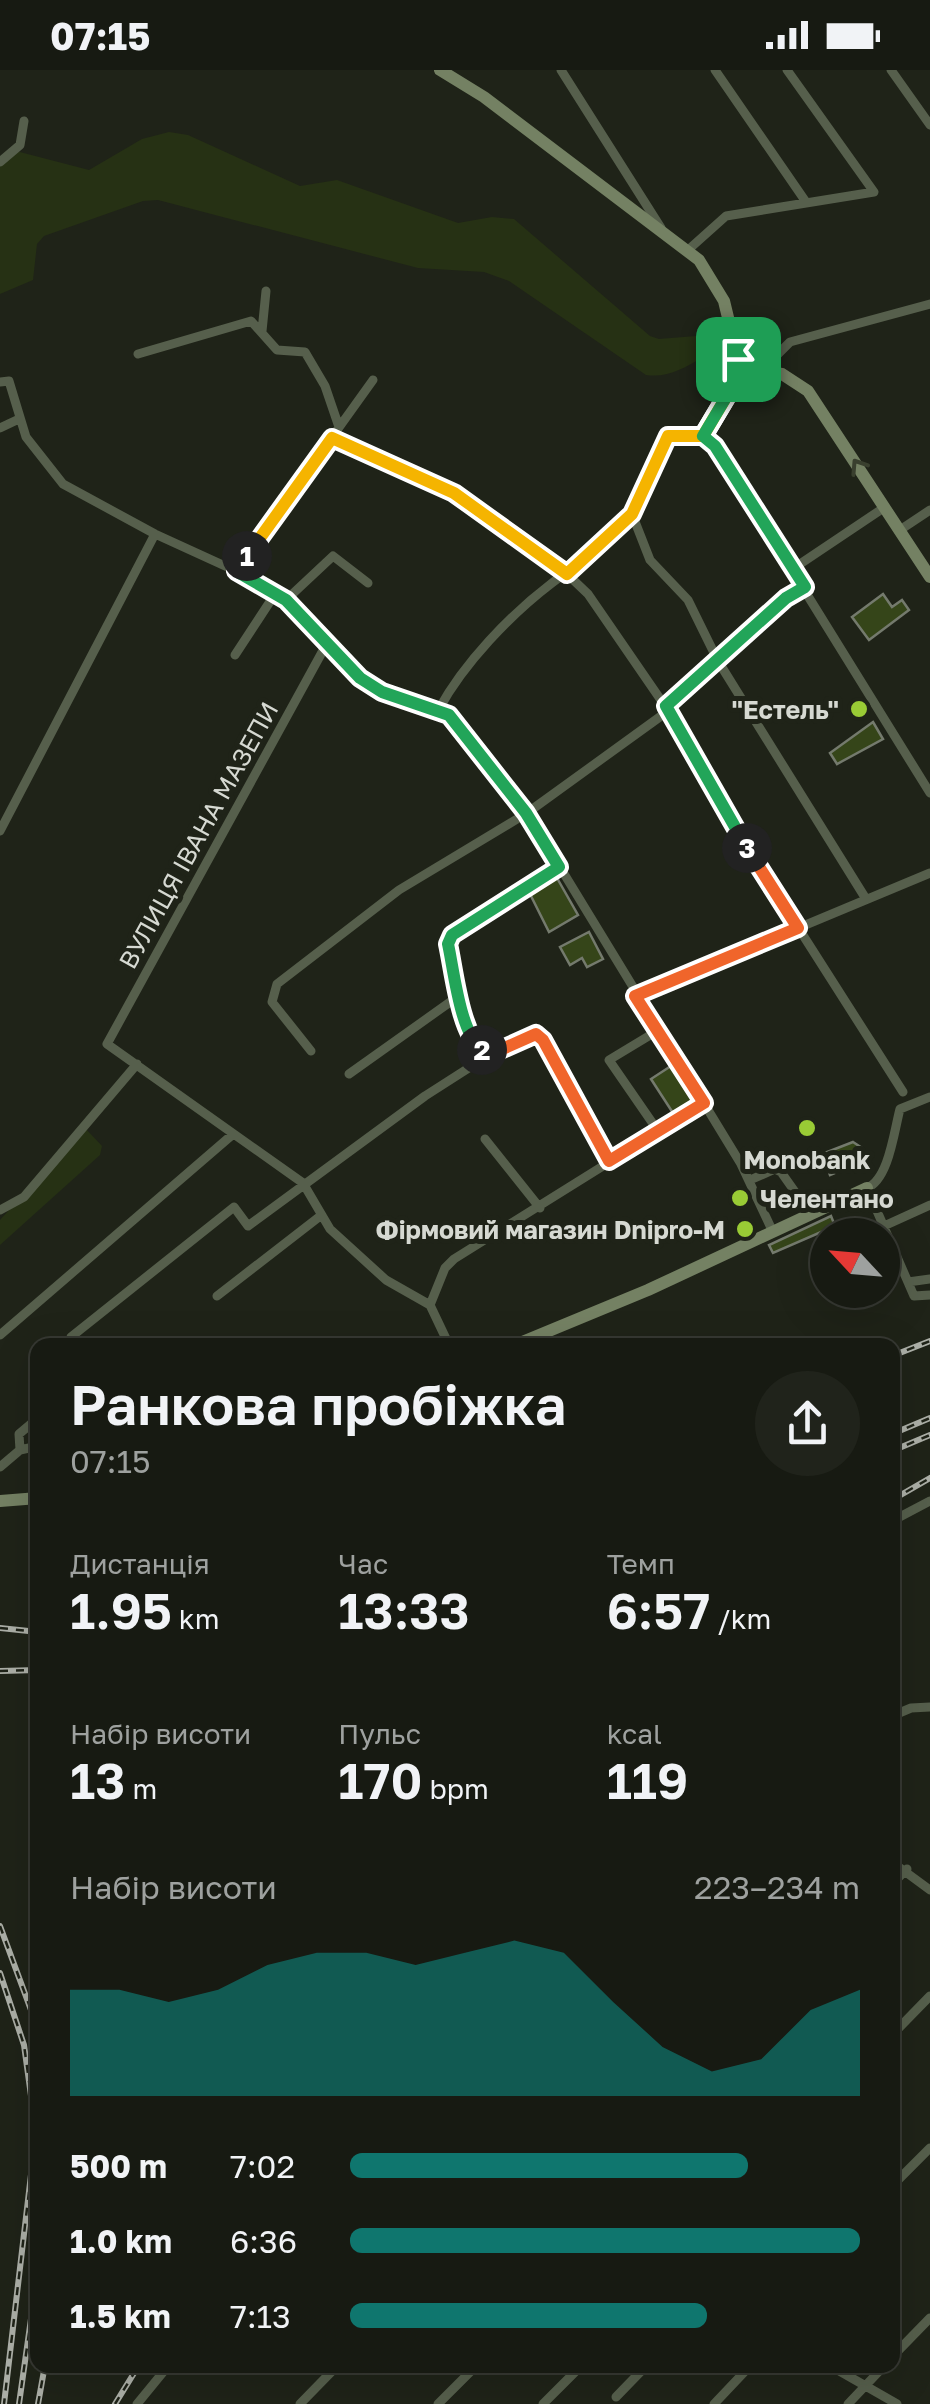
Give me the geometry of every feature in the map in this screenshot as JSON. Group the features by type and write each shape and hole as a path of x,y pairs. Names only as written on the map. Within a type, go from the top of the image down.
{"street":[{"path":"440,70 484,97 663,230 705,266 720,291 738,359"},
{"path":"560,70 663,230"},
{"path":"714,70 806,202"},
{"path":"688,250 722,218 874,192 787,70"},
{"path":"891,70 930,125"},
{"path":"0,162 20,145 24,121"},
{"path":"262,331 266,291"},
{"path":"736,378 748,380 790,342 930,304"},
{"path":"138,354 251,322 276,350 305,352 325,386 340,427"},
{"path":"738,359 750,360 762,370 794,379 808,392 930,577"},
{"path":"703,436 736,378 732,366 738,359"},
{"path":"236,571 373,380"},
{"path":"5,382 38,456 63,484 286,600 326,645 382,692 438,708 449,715 526,813 750,1180 772,1230"},
{"path":"0,428 19,420"},
{"path":"438,708 450,688 500,632 632,514 668,436 703,436 715,446 794,568 930,792"},
{"path":"332,438 454,493 567,574 588,594 667,709 718,802 903,1092"},
{"path":"794,568 885,507"},
{"path":"900,530 930,510"},
{"path":"632,514 650,560 688,600 718,660 866,899"},
{"path":"0,830 156,534"},
{"path":"286,600 334,556 368,583"},
{"path":"310,1051 272,1002 277,984 399,890 526,813 667,709 786,598 805,587"},
{"path":"235,655 275,594"},
{"name":"ВУЛИЦЯ ІВАНА МАЗЕПИ","path":"137,1064 108,1044 326,645"},
{"path":"489,1055 476,1045 448,944 452,935 559,867"},
{"path":"635,996 930,872"},
{"path":"349,1074 460,994"},
{"path":"657,1031 609,1060 658,1131"},
{"path":"70,1337 234,1207 248,1226 303,1183 489,1055 536,1034 543,1040 609,1161"},
{"path":"0,1210 24,1197 137,1064 303,1183 320,1217 378,1274 430,1304 446,1338"},
{"path":"532,1338 648,1290 876,1184 900,1109 930,1096"},
{"path":"430,1304 454,1258 704,1103"},
{"path":"0,1334 232,1135"},
{"path":"485,1140 540,1208"},
{"path":"750,1180 774,1169 781,1172 810,1213"},
{"path":"867,1188 880,1218"},
{"path":"900,1219 930,1206"},
{"path":"217,1296 320,1217"},
{"path":"900,1263 914,1296 930,1295"},
{"path":"908,1282 930,1279"},
{"path":"20,1450 19,1434 30,1425"},
{"path":"0,1467 20,1450 30,1448"},
{"path":"0,1502 30,1499"},
{"path":"900,1517 930,1500"},
{"path":"900,1714 930,1707"},
{"path":"900,1866 930,1890"},
{"path":"900,1876 907,1869"},
{"path":"900,2027 930,1996"},
{"path":"900,2178 930,2148"},
{"path":"900,2350 930,2318"},
{"path":"137,2404 162,2373"},
{"path":"300,2404 330,2373"},
{"path":"438,2404 469,2373"},
{"path":"543,2404 574,2373"},
{"path":"616,2397 639,2373"},
{"path":"714,2404 743,2373"},
{"path":"843,2373 897,2404"},
{"path":"848,2404 878,2373"}],"green space":[{"path":"169,132 188,135 300,186 337,180 458,223 492,217 514,219 650,336 659,339 732,333 737,351 706,356 669,374 646,375 509,281 484,272 418,268 158,200 143,201 44,236 37,244 33,280 0,294 0,162 16,151 89,170 142,139"},
{"path":"84,1127 102,1146 100,1155 0,1245 0,1220"}],"building":[{"path":"883,594 892,607 902,600 909,610 869,640 852,617"},
{"path":"873,722 883,739 837,764 830,753"},
{"path":"557,878 578,915 549,932 530,894"},
{"path":"589,932 603,959 587,967 582,958 570,965 560,947"},
{"path":"671,1066 693,1100 673,1113 651,1079"},
{"path":"853,1142 862,1148 861,1162 830,1175 822,1154"},
{"path":"810,1226 810,1237 773,1253 769,1245"}],"railway":[{"path":"900,1353 930,1341"},
{"path":"900,1431 930,1418"},
{"path":"900,1448 930,1435"},
{"path":"900,1495 930,1478"},
{"path":"0,1628 30,1631"},
{"path":"0,1671 30,1670"},
{"path":"0,1926 30,2007"},
{"path":"0,1973 24,2045 30,2088"},
{"path":"4,2404 30,2183"},
{"path":"19,2404 30,2326"},
{"path":"38,2404 44,2373"},
{"path":"115,2404 134,2373"}],"place":[{"name":"\"Естель\"","path":"859,709"},
{"name":"Monobank","path":"807,1128"},
{"name":"Челентано","path":"740,1198"},
{"name":"Фірмовий магазин Dnipro-M","path":"745,1229"}],"route":[{"path":"738,359 732,369 737,379 703,436 668,436 632,514 567,574 454,493 332,438 236,571 286,600 360,678 382,692 438,708 449,715 526,813 559,867 452,935 448,944 466,1022 476,1045 489,1055 536,1034 543,1040 609,1161 704,1103 635,996 798,928 718,802 666,706 786,598 805,587 715,446 703,436 737,379 746,381 753,376 754,364 738,359"}]}
